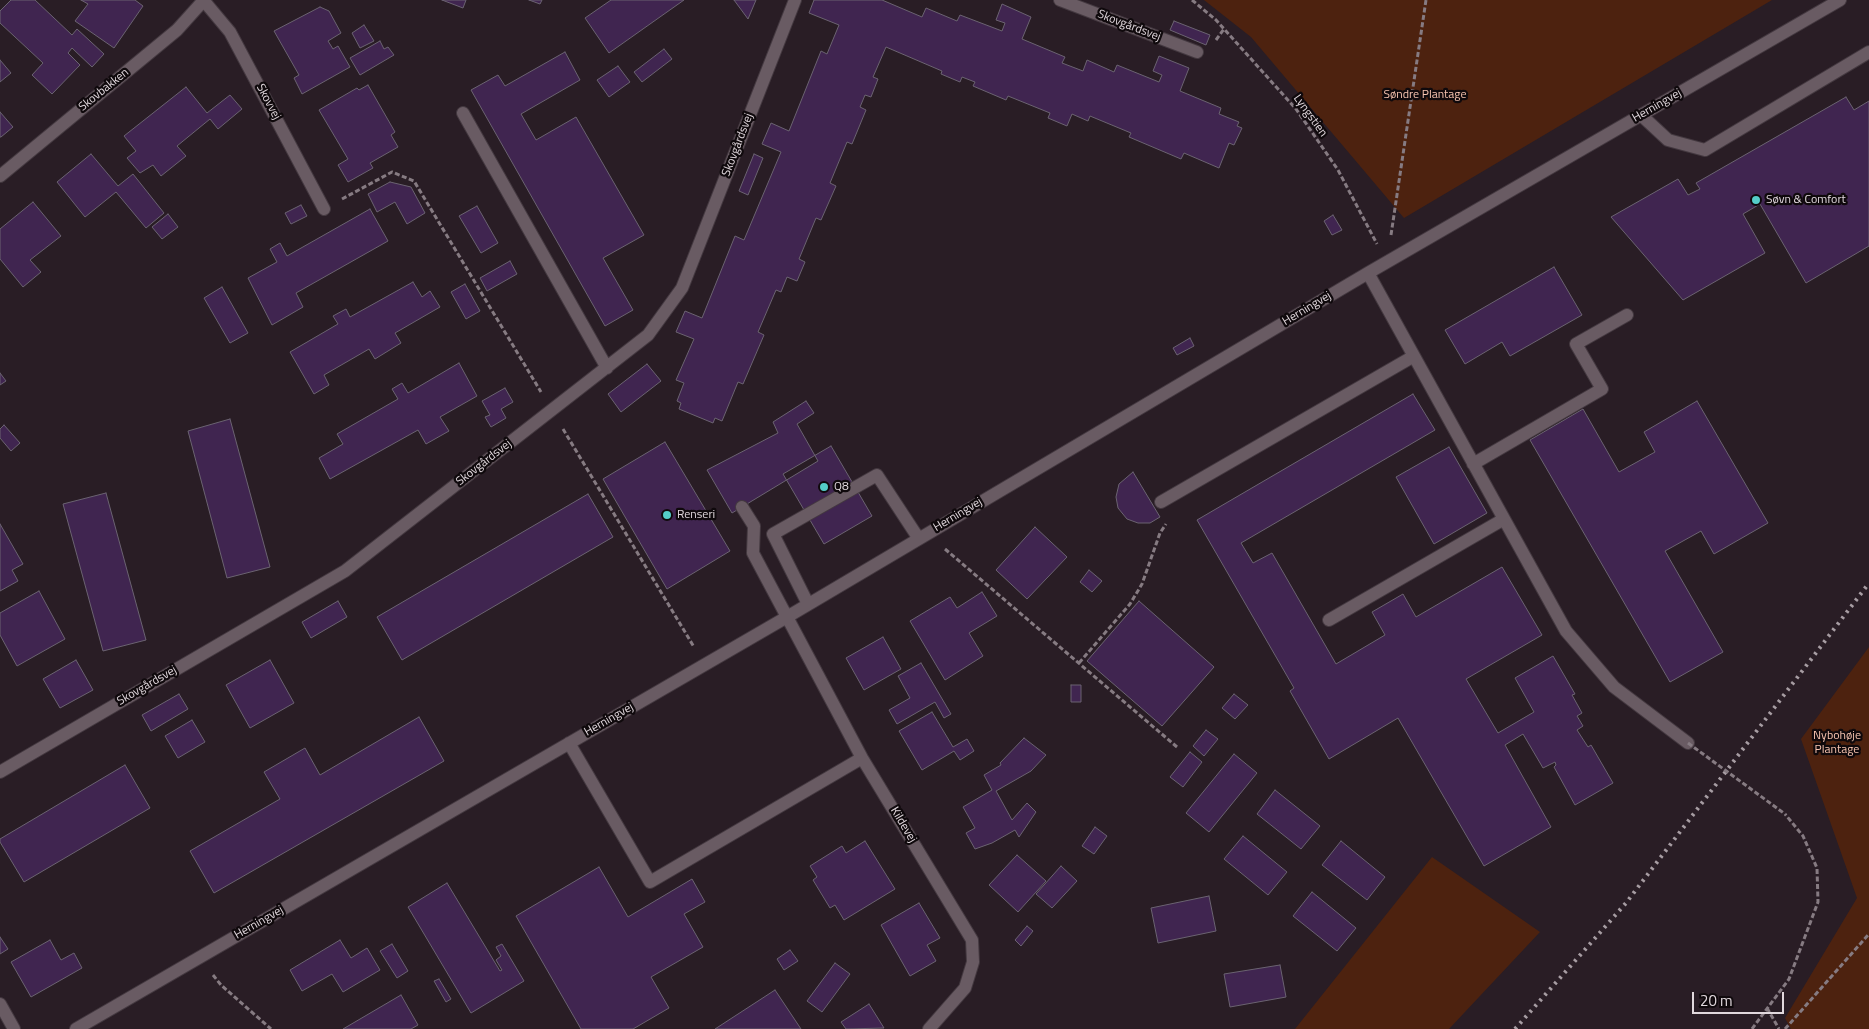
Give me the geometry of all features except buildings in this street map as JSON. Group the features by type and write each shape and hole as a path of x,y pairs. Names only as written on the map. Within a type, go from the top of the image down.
{"street":[{"name":"Skovbakken","path":"0,176 177,30 204,0"},
{"name":"Skovvej","path":"204,0 230,32 324,209"},
{"name":"Skovgårdsvej","path":"0,772 345,571 648,335 682,288 794,0"},
{"name":"Skovgårdsvej","path":"1060,0 1197,52"},
{"name":"Herningvej","path":"76,1029 808,604 1368,273 1840,0"},
{"path":"1641,115 1668,140 1705,150 1869,52"},
{"path":"463,113 607,368"},
{"path":"1368,273 1566,631 1614,687 1688,743"},
{"path":"1473,464 1602,389 1576,344 1627,315"},
{"path":"1161,502 1414,356"},
{"path":"808,604 773,534 877,475 923,536"},
{"name":"Kildevej","path":"742,507 754,526 753,553 862,758 972,940 973,962 965,988 929,1029"},
{"path":"1329,620 1504,519"},
{"path":"570,743 650,882 862,758"},
{"path":"0,1004 14,1029"}],"path":[{"name":"Lyngstien","path":"1192,0 1216,20 1296,108 1338,170 1387,262"},
{"path":"1387,262 1426,0"},
{"path":"324,209 392,172 414,181 705,664"},
{"path":"1079,663 1130,604 1142,584 1160,533 1165,525 1174,520"},
{"path":"923,536 1079,663 1178,747"},
{"path":"1688,743 1785,814 1804,836 1818,868 1818,902 1789,979 1752,1029"},
{"path":"1785,1029 1869,934"},
{"path":"200,957 221,985 271,1029"},
{"path":"1767,1008 1779,1029"}],"green space":[{"name":"Søndre Plantage","path":"1204,0 1772,0 1404,218 1251,37"},
{"name":"Nybohøje Plantage","path":"1869,647 1869,1029 1791,1029 1785,1018 1857,898 1801,739"},
{"path":"1432,857 1540,932 1449,1029 1295,1029"}],"railway":[{"path":"1515,1029 1626,903 1869,583"}],"place":[{"name":"Søvn & Comfort","path":"1756,200"},
{"name":"Q8","path":"824,487"},
{"name":"Renseri","path":"667,515"}]}
